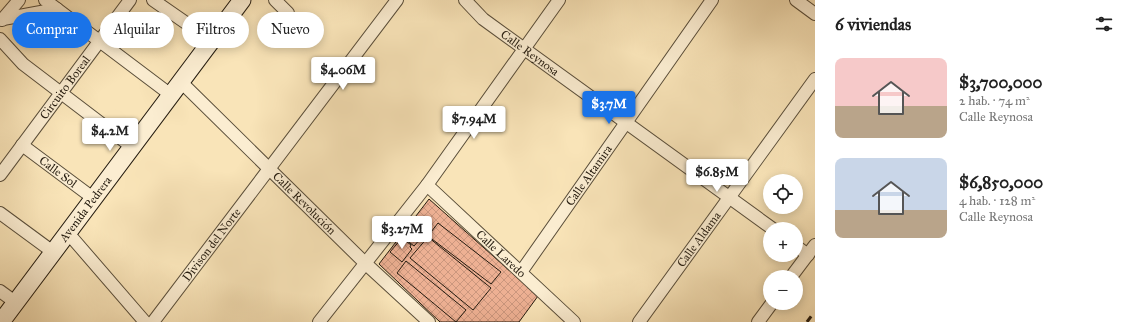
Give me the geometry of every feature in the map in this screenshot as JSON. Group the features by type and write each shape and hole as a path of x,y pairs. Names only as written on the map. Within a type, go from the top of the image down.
{"street":[{"path":"2,21 19,0"},
{"name":"Calle Revolución","path":"45,0 55,5 100,40"},
{"name":"Circuito Boreal","path":"121,12 130,0"},
{"path":"153,0 182,20"},
{"name":"Avenida Pedrera","path":"233,12 242,0"},
{"path":"275,0 287,12"},
{"name":"Divison del Norte","path":"153,322 397,0"},
{"name":"Calle Reynosa","path":"465,0 483,19 763,222"},
{"path":"318,322 427,185 559,0"},
{"name":"Calle Altamira","path":"521,272 712,0"},
{"path":"796,0 815,14"},
{"path":"2,21 55,5"},
{"path":"0,39 23,64 132,147"},
{"name":"Circuito Boreal","path":"0,175 100,40"},
{"name":"Calle Revolución","path":"113,48 176,88 270,168 365,263 425,320"},
{"name":"Avenida Pedrera","path":"5,313 68,233 207,48"},
{"name":"Calle Aldama","path":"639,322 815,79"},
{"name":"Calle Sol","path":"22,145 94,198"},
{"name":"Calle Laredo","path":"427,185 574,322"},
{"path":"0,213 53,252"},
{"path":"68,233 145,322"},
{"path":"797,270 812,250"},
{"path":"0,291 5,313"},
{"path":"758,322 767,310"}],"building":[{"path":"429,199 538,296 519,322 440,322 379,264"},
{"path":"421,222 429,229 414,246 406,240"},
{"path":"438,223 501,272 491,284 428,236"},
{"path":"428,237 491,288 473,310 410,258"},
{"path":"402,238 411,245 410,247 412,249 402,262 390,252"},
{"path":"406,261 466,310 456,322 397,273"}],"railway":[{"path":"807,322 815,311"}]}
